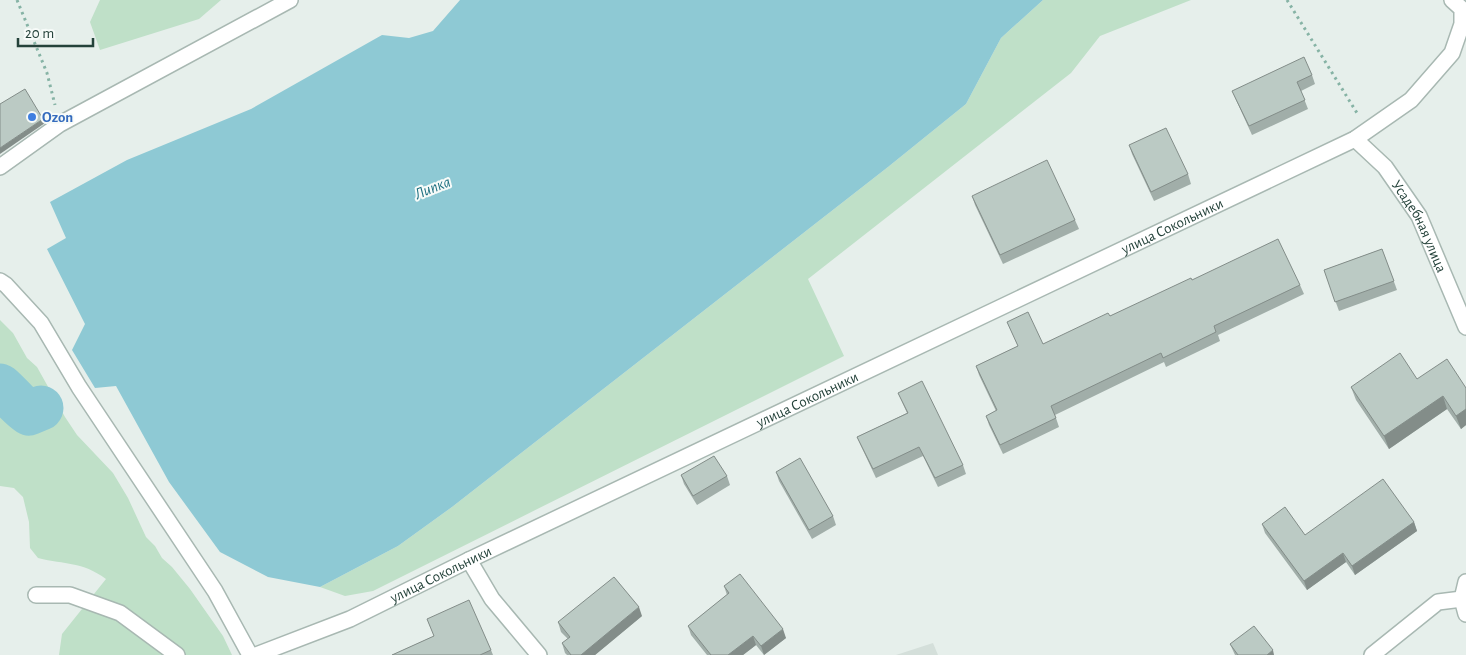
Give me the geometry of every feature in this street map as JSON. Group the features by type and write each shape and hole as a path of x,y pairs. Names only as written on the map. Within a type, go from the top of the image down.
{"street":[{"path":"0,167 60,124 290,0"},
{"name":"улица Сокольники","path":"256,655 350,619 469,560 1361,135 1411,100 1452,53 1462,24 1462,9 1452,0"},
{"name":"Усадебная улица","path":"1361,135 1419,216 1466,327"},
{"path":"0,281 41,323 79,387 215,591 250,655"},
{"path":"469,560 492,599 539,655"},
{"path":"1372,655 1438,602 1464,607 1466,582"},
{"path":"36,595 70,595 120,613 177,655"}],"path":[{"path":"17,0 47,73 60,124"},
{"path":"1287,0 1361,135"}],"shaded area":[{"path":"933,643 938,655 896,655"}],"green space":[{"path":"100,0 221,0 199,19 100,50 90,22"},
{"path":"1043,0 1191,0 1100,36 1071,73 808,279 844,356 373,591 345,596 320,587 398,546 452,507 966,104 1001,38"},
{"path":"0,320 13,333 27,358 37,367 77,435 113,473 128,498 146,537 190,589 223,636 232,655 59,655 62,634 106,579 81,566 38,558 30,548 29,522 23,497 14,488 0,486"}],"water":[{"path":"460,0 1043,0 1001,38 966,104 452,507 398,546 320,587 268,577 220,552 169,482 116,386 95,388 72,350 85,324 47,249 66,238 50,202 127,160 251,109 382,35 409,38 433,31"}],"building":[{"path":"1304,57 1312,75 1297,82 1305,100 1249,126 1232,91"},
{"path":"25,89 43,119 0,148 0,104"},
{"path":"1166,128 1188,174 1151,192 1129,145"},
{"path":"1047,160 1075,220 1000,255 972,196"},
{"path":"1278,239 1300,285 1214,326 1216,332 1163,358 1161,353 1051,406 1056,418 1000,445 986,416 997,410 976,366 1018,346 1007,322 1028,312 1043,344 1108,313 1110,316 1191,278 1192,280"},
{"path":"1382,249 1394,281 1335,302 1324,270"},
{"path":"1400,353 1417,379 1447,359 1466,388 1466,409 1456,416 1443,396 1384,436 1351,387"},
{"path":"922,381 963,465 935,478 919,447 873,469 857,437 908,413 898,393"},
{"path":"714,456 727,476 693,496 681,475"},
{"path":"800,458 833,516 809,530 776,472"},
{"path":"1383,479 1414,522 1352,566 1343,553 1304,581 1262,524 1285,507 1305,535"},
{"path":"740,574 783,629 761,646 753,636 728,655 711,655 688,626 729,593 724,586"},
{"path":"614,577 639,607 581,655 571,655 562,643 570,637 558,622"},
{"path":"469,600 491,650 480,655 392,655 434,636 427,619"},
{"path":"1254,626 1273,650 1267,655 1238,655 1230,644"}],"waterway":[{"name":"Липка","path":"0,386 29,413 41,408"}],"place":[{"name":"Ozon","path":"32,117"}]}
